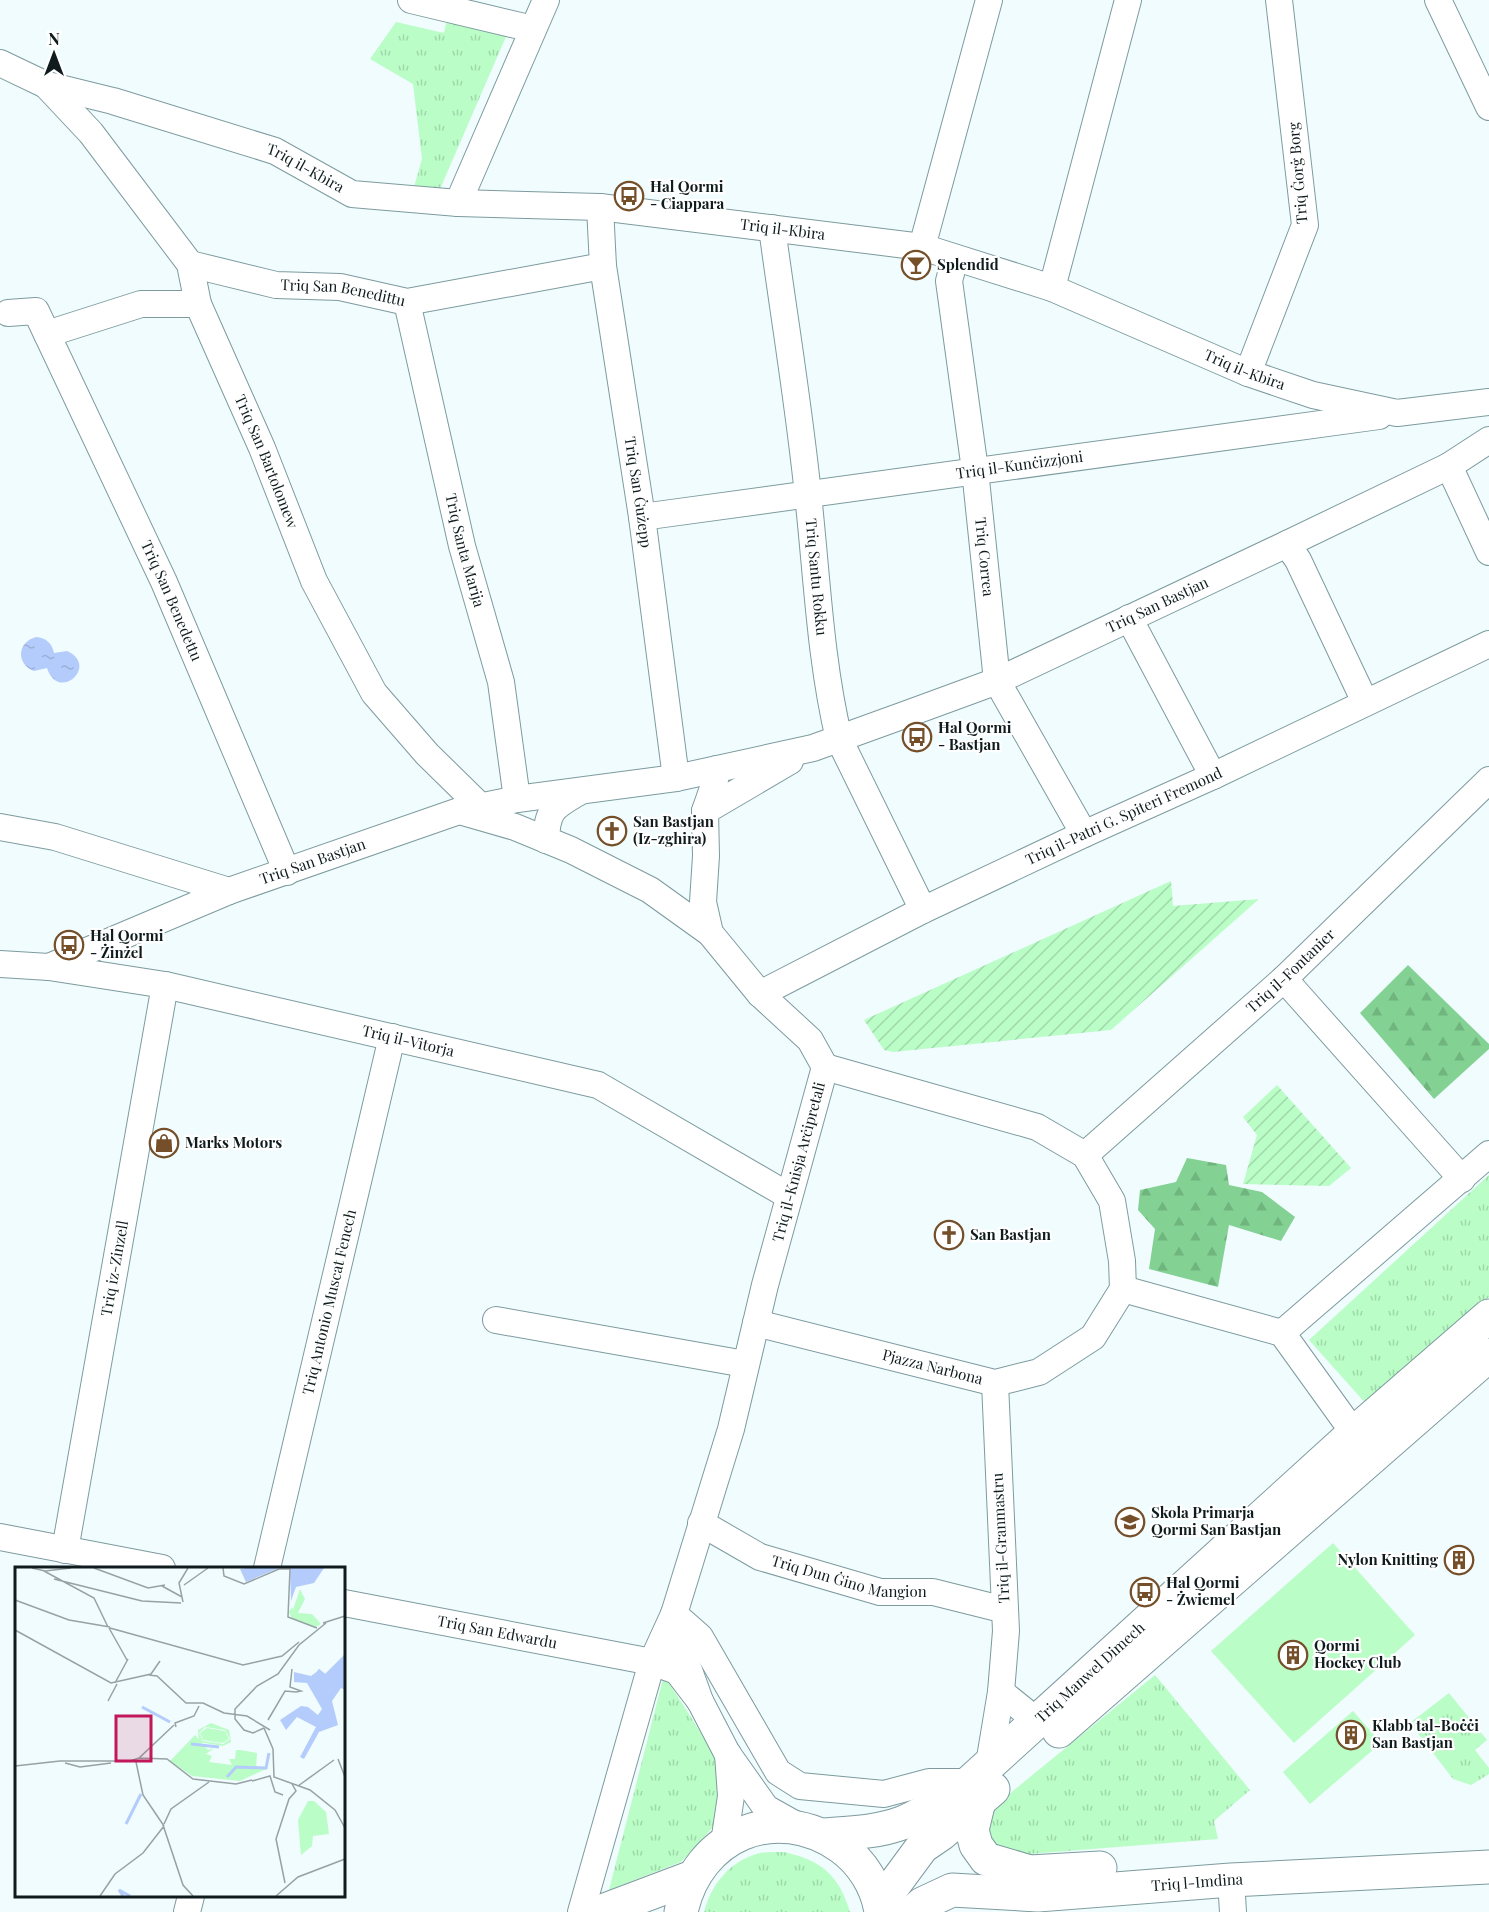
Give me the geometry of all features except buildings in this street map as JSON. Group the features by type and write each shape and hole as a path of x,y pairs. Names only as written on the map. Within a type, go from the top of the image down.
{"main road":[{"name":"Triq Manwel Dimech","path":"880,1908 922,1847 941,1834 979,1782 1037,1721 1354,1433 1489,1316"},
{"name":"Triq Manwel Dimech","path":"693,1877 706,1858 724,1843 747,1831 774,1826 812,1831 865,1832 902,1822 979,1782 1489,1355"},
{"name":"Triq l-Imdina","path":"979,1782 972,1830 976,1845 986,1859 1030,1872 1489,1844"},
{"path":"812,1831 853,1855 870,1878 880,1908"},
{"name":"Triq l-Imdina","path":"913,1912 922,1904 952,1890 1038,1895 1232,1896 1489,1867"},
{"path":"600,1912 693,1877"},
{"path":"681,1912 693,1877"}],"street":[{"path":"411,0 533,29"},
{"path":"458,203 546,0"},
{"path":"922,248 989,0"},
{"path":"1052,288 1128,0"},
{"name":"Triq Ġorġ Borg","path":"1248,373 1305,225 1279,0"},
{"path":"1438,0 1489,107"},
{"name":"Triq il-Kbira","path":"0,63 44,84 113,101 275,151 352,194 458,203 600,207 922,248 1052,288 1248,373 1313,395 1397,413 1489,402"},
{"name":"Triq San Bartolomew","path":"44,84 91,133 190,264 198,304 262,447 319,591 374,693 427,754 455,781 462,811"},
{"path":"91,133 113,101"},
{"name":"Triq San Ġużepp","path":"600,207 603,266 642,517 676,778"},
{"name":"Triq Santu Rokku","path":"772,228 808,495 814,569 830,699 838,739 923,910"},
{"name":"Triq Correa","path":"955,258 949,281 975,470 997,681 1084,834"},
{"name":"Triq San Benedittu","path":"190,264 276,285 340,287 407,302 603,266"},
{"name":"Triq Santa Marija","path":"407,302 462,546 501,682 517,799"},
{"path":"47,334 141,304 198,304"},
{"name":"Triq San Benedettu","path":"8,313 36,311 164,582 287,872"},
{"name":"Triq il-Kunċizzjoni","path":"642,517 1397,413"},
{"name":"Triq San Bastjan","path":"716,777 813,748 997,681 1449,466 1489,440"},
{"path":"1449,466 1489,552"},
{"path":"1287,544 1298,560 1365,702"},
{"path":"1129,618 1213,776"},
{"name":"Triq il-Patri G. Spiteri Fremond","path":"760,994 923,910 1213,776 1489,644"},
{"name":"Triq San Bastjan","path":"705,811 813,748"},
{"path":"710,933 703,902 706,856 705,811 716,777"},
{"name":"Triq San Bastjan","path":"49,967 229,891 462,811 517,799 676,778 762,777"},
{"name":"Triq il-Fontanier","path":"1086,1155 1284,979 1489,780"},
{"name":"Triq San Bastjan","path":"546,840 547,821 556,806 584,789"},
{"name":"Triq il-Knisja Arċipretali","path":"462,811 515,827 571,850 650,891 710,933 760,994 810,1040 825,1067 745,1364 731,1429 674,1614 652,1662 581,1912"},
{"path":"0,827 55,837 229,891"},
{"name":"Triq il-Vitorja","path":"0,964 49,967 165,985 598,1085 789,1196"},
{"path":"1284,979 1462,1179"},
{"name":"Triq iz-Zinzell","path":"65,1550 165,985"},
{"name":"Triq Antonio Muscat Fenech","path":"267,1567 392,1037"},
{"path":"825,1067 1037,1127 1086,1155 1112,1201 1122,1261 1123,1289 1282,1334 1354,1433"},
{"path":"1282,1334 1489,1154"},
{"name":"Pjazza Narbona","path":"756,1323 995,1383 1039,1372 1093,1337 1123,1289"},
{"path":"496,1320 745,1364"},
{"name":"Triq il-Granmastru","path":"979,1782 1001,1692 1005,1631 995,1383"},
{"name":"Triq Dun Ġino Mangion","path":"701,1523 760,1557 880,1592 933,1592 1005,1610"},
{"path":"0,1537 152,1567"},
{"name":"Triq San Edwardu","path":"345,1603 652,1662 677,1671 700,1701"},
{"path":"674,1614 700,1637 778,1772 800,1786 884,1794 929,1782 979,1782"},
{"path":"674,1614 681,1648 700,1701 728,1754 766,1808 812,1831"},
{"path":"1001,1692 1037,1721"},
{"path":"724,1843 731,1796 728,1754"},
{"path":"187,1912 191,1897"}],"green space":[{"path":"447,19 508,32 440,189 414,187 422,159 413,84 370,59 396,22 444,33"},
{"path":"1171,881 1173,906 1259,899 1111,1030 893,1052 884,1050 864,1020"},
{"path":"1408,965 1489,1044 1489,1049 1434,1099 1360,1013"},
{"path":"1277,1085 1351,1168 1329,1186 1243,1184 1257,1135 1243,1117"},
{"path":"1187,1158 1226,1165 1229,1185 1262,1192 1295,1217 1281,1241 1229,1225 1218,1287 1149,1269 1155,1229 1138,1210 1140,1190 1176,1182"},
{"path":"1489,1175 1489,1297 1368,1406 1309,1340"},
{"path":"1333,1543 1415,1635 1294,1743 1211,1651"},
{"path":"664,1675 722,1766 715,1825 681,1862 609,1890"},
{"path":"1155,1675 1250,1790 1214,1821 1218,1839 1017,1855 993,1844 984,1827 992,1808"},
{"path":"1449,1693 1487,1740 1475,1750 1489,1768 1489,1774 1471,1785 1453,1779 1410,1723"},
{"path":"1353,1711 1381,1743 1310,1804 1283,1772"},
{"path":"784,1852 809,1860 827,1871 840,1888 850,1912 704,1912 717,1883 731,1867 760,1853"}],"water":[{"path":"36,637 48,642 54,653 67,651 76,657 79,665 78,672 73,678 67,682 59,682 52,678 47,668 34,671 28,668 22,658 22,648 25,643"}],"place":[{"name":"Ħal Qormi - Ciappara","path":"629,196"},
{"name":"Splendid","path":"916,265"},
{"name":"Ħal Qormi - Bastjan","path":"917,737"},
{"name":"San Bastjan (Iz-zghira)","path":"612,831"},
{"name":"Ħal Qormi - Żinżel","path":"69,945"},
{"name":"Marks Motors","path":"164,1143"},
{"name":"San Bastjan","path":"949,1235"},
{"name":"Skola Primarja Qormi San Bastjan","path":"1130,1522"},
{"name":"Nylon Knitting","path":"1459,1560"},
{"name":"Ħal Qormi - Żwiemel","path":"1145,1592"},
{"name":"Qormi Hockey Club","path":"1293,1655"},
{"name":"Klabb tal-Boċċi San Bastjan","path":"1351,1735"}]}
